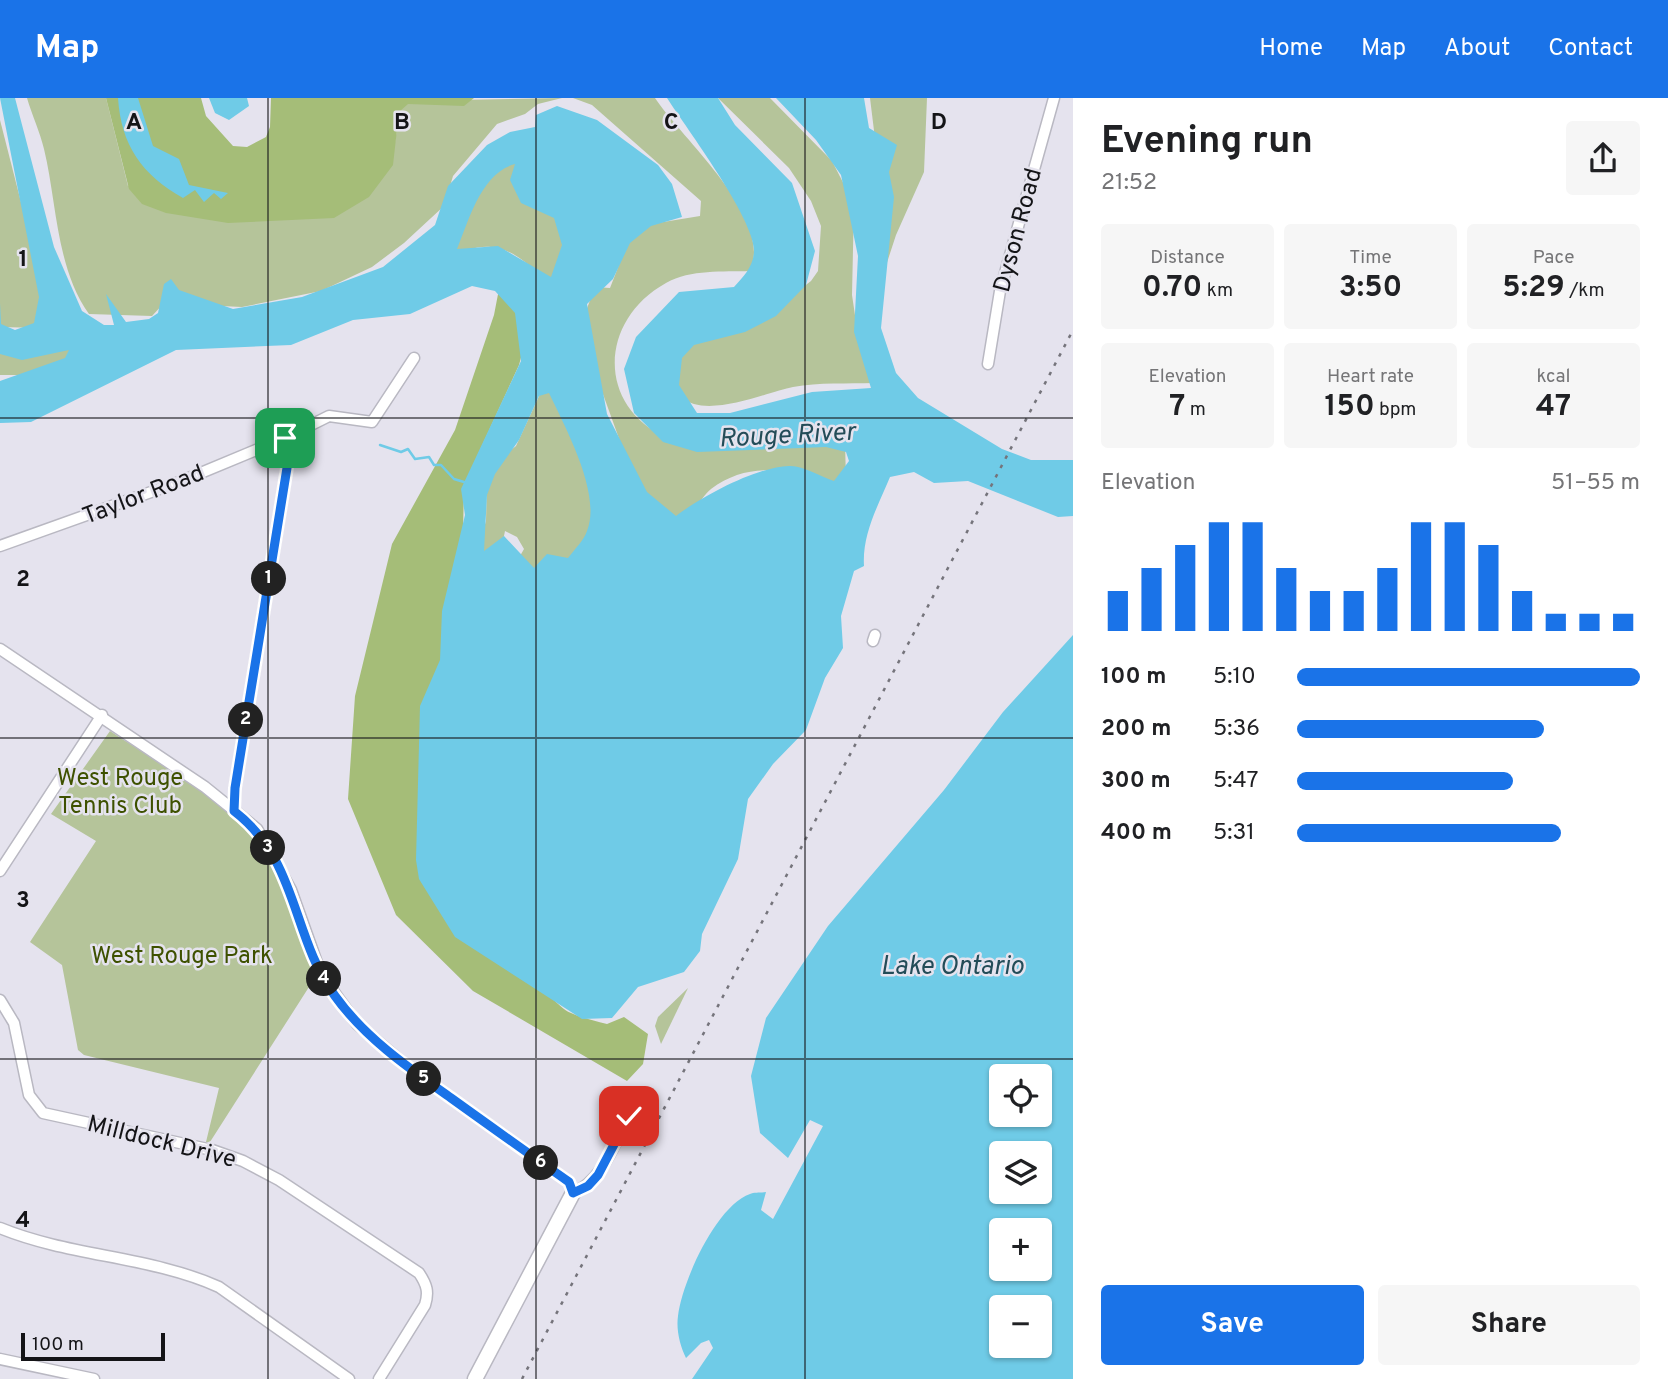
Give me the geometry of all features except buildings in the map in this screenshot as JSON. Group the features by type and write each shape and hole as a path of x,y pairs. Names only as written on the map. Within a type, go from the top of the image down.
{"street":[{"name":"Dyson Road","path":"988,364 1000,291 1054,98"},
{"name":"Taylor Road","path":"0,546 179,482 285,438 329,416 372,422 414,358"},
{"path":"234,811 235,788 287,468 285,438"},
{"path":"0,649 102,715 211,792 257,829 291,890 321,974 358,1024 410,1069 569,1182 573,1193"},
{"path":"0,870 4,855 102,715"},
{"name":"Milldock Drive","path":"0,1000 14,1023 29,1095 43,1113 212,1150 243,1161 279,1180 419,1273 426,1283 428,1294 425,1305 379,1379"},
{"path":"475,1379 573,1193 588,1186 598,1175 629,1116"},
{"path":"0,1228 46,1244 174,1270 219,1287 349,1379"},
{"path":"0,1359 40,1373 94,1379"}],"green space":[{"path":"27,98 106,98 128,186 392,162 400,109 407,101 562,98 538,104 525,114 497,124 453,176 444,206 404,243 372,267 321,291 242,307 221,306 176,290 152,316 89,314 78,296 64,256 44,149"},
{"path":"106,98 201,98 206,116 233,146 247,147 266,137 270,127 271,98 474,98 464,106 408,104 399,112 393,165 369,197 334,218 228,223 166,213 142,204 129,189"},
{"path":"573,98 655,98 704,157 738,204 749,228 754,250 750,271 686,275 666,283 644,299 628,318 618,340 615,362 618,385 627,405 644,424 667,438 845,442 846,480 841,491 809,477 776,470 759,470 727,479 711,489 685,525 651,506 621,444 595,372 586,311 595,287 610,288 628,242 645,225 700,216 701,201 592,105"},
{"path":"718,98 770,98 832,161 854,204 852,295 860,349 874,383 803,385 736,402 705,406 692,403 679,392 676,374 680,349 773,310 811,281 818,271 821,226 811,201 789,168"},
{"path":"870,98 927,98 924,172 896,235 878,290 877,155"},
{"path":"0,120 48,308 41,328 0,327"},
{"path":"517,152 593,192 553,278 544,279 520,258 499,248 445,252 474,195"},
{"path":"499,289 522,308 527,335 519,365 464,485 463,533 422,879 446,917 461,933 565,1010 607,1024 624,1017 648,1034 643,1064 627,1081 473,991 396,915 348,799 355,696 392,544 455,430 494,315"},
{"path":"71,343 84,353 28,375 0,375 0,348"},
{"path":"547,379 597,484 597,599 516,563 524,549 517,537 505,531 479,656 476,554 486,521 487,478 493,465 516,446"},
{"name":"West Rouge Park","path":"110,731 227,810 259,843 286,890 316,976 210,1142 206,1142 219,1088 84,1055 78,1050 62,965 30,942 96,841 51,814"},
{"path":"688,988 661,1044 655,1026 658,1017"}],"water":[{"name":"Rouge River","path":"0,98 15,98 54,247 82,311 104,325 114,325 106,294 126,322 149,319 158,313 164,284 171,279 179,290 233,309 302,297 383,267 435,225 448,186 487,145 510,132 535,127 536,115 557,106 597,120 658,165 672,184 682,217 651,226 630,243 613,279 587,304 607,414 647,492 676,516 730,484 776,468 800,467 834,481 849,461 846,452 826,447 697,452 663,442 634,413 624,369 636,337 679,292 734,287 752,261 754,250 751,235 743,217 718,173 667,98 718,98 735,125 792,183 815,251 806,285 776,316 745,332 694,345 682,358 679,385 697,413 730,413 812,392 871,388 854,332 858,256 841,175 816,140 776,98 864,98 869,128 897,145 889,172 894,197 881,328 896,373 918,398 1002,449 1031,460 1073,460 1073,516 1058,517 968,481 934,483 914,472 890,477 868,531 864,566 854,571 841,616 843,648 825,678 806,730 773,764 748,799 738,859 702,934 700,951 684,972 638,987 612,1018 582,1019 455,937 419,879 416,860 420,706 440,660 442,611 465,515 461,489 521,361 515,313 495,291 472,286 410,314 353,320 291,345 176,350 31,422 0,423 0,381 65,358 69,350 22,360 0,354 0,303 1,324 15,330 34,323 39,297","holes":["515,164 510,180 521,203 554,218 562,245 551,277 498,246 457,249 485,187 503,169","549,393 580,461 590,499 590,516 586,534 568,558 547,554 534,568 504,536 484,551 487,495 495,474 519,440 539,396"]},
{"path":"118,98 138,98 153,146 179,159 189,185 228,193 221,199 214,193 204,202 195,190 183,198 156,179 145,169 129,144"},
{"path":"209,98 247,98 249,106 229,120 215,113"},
{"name":"Lake Ontario","path":"1073,635 1073,1379 692,1379 713,1348 709,1340 701,1343 686,1358 679,1338 678,1321 686,1284 703,1247 725,1213 737,1201 750,1194 766,1192 761,1210 773,1219 823,1126 810,1120 788,1158 760,1133 751,1076 766,1018 828,926 944,790 1003,712"}],"waterway":[{"path":"380,445 401,452 408,449 415,459 429,457 434,465 441,465 454,479 464,482"}],"railway":[{"path":"522,1379 1073,330"}],"route":[{"path":"285,438 287,468 235,788 234,811 257,829 276,861 291,890 321,974 334,996 358,1024 410,1069 569,1182 573,1193 588,1186 598,1175 629,1116"}],"park label":[{"name":"West Rouge Tennis Club","path":"120,791"}]}
